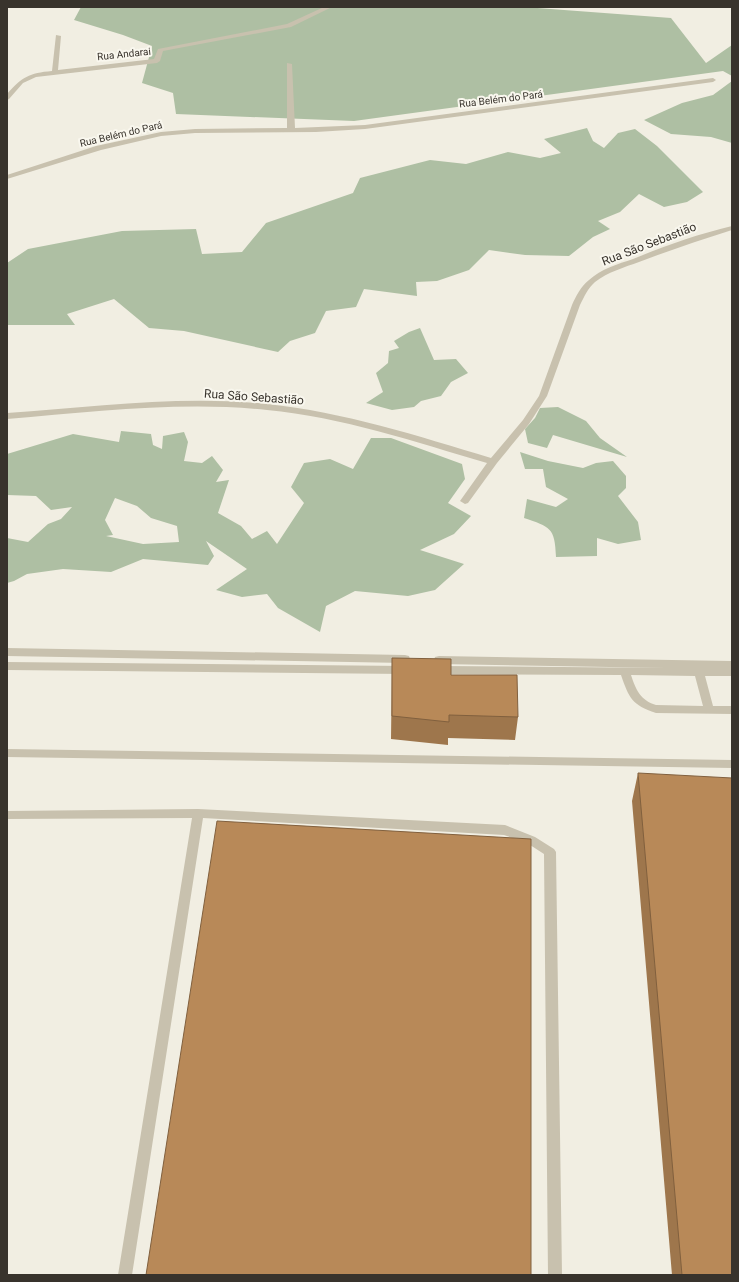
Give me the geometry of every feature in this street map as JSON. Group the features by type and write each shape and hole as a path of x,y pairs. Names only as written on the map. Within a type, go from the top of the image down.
{"street":[{"name":"Rua Andarai","path":"7,98 27,77 40,73 157,61 160,50 289,26 329,7"},
{"path":"55,71 58,36"},
{"path":"289,64 291,130"},
{"name":"Rua Belém do Pará","path":"7,177 99,148 147,137 196,131 330,129 399,123 713,80"},
{"name":"Rua São Sebastião","path":"466,501 493,462 522,428 543,396 551,378 579,298 588,285 598,277 638,260 732,228"},
{"name":"Rua São Sebastião","path":"7,416 116,408 189,405 266,407 333,417 369,425 493,462"},
{"path":"7,652 413,659"},
{"path":"429,660 732,665"},
{"path":"7,666 732,672"},
{"path":"625,672 636,700 645,706 656,709 732,710"},
{"path":"699,672 709,710"},
{"path":"7,753 732,764"},
{"path":"7,815 198,813 505,830 531,840 550,852 555,1275"},
{"path":"126,1275 198,813"}],"green space":[{"path":"81,7 524,7 671,18 706,63 732,45 732,76 723,71 354,121 176,114 173,93 142,83 152,46 123,35 74,20"},
{"path":"732,81 732,143 711,137 671,134 644,120 682,103 713,95"},
{"path":"587,128 593,141 604,148 618,133 635,129 657,146 703,192 687,202 664,207 639,194 620,212 598,221 610,229 593,237 569,256 525,255 489,250 469,270 437,281 416,282 417,296 364,289 356,307 326,311 315,333 290,341 278,352 184,331 149,328 114,299 67,314 75,325 7,325 7,263 28,249 122,231 196,229 202,254 242,252 266,223 353,193 360,178 430,160 466,164 508,152 540,158 561,153 544,139"},
{"path":"420,328 434,360 456,359 468,373 451,382 441,396 421,401 414,407 392,410 366,403 383,392 376,373 388,363 389,351 399,348 394,341 409,332"},
{"path":"558,407 586,421 600,438 627,457 553,435 547,448 528,443 525,429 535,418 540,408"},
{"path":"121,431 151,434 153,445 162,449 163,436 184,432 188,442 184,461 202,463 212,456 223,470 216,482 229,480 218,513 241,526 252,539 267,531 277,544 304,503 291,487 304,463 330,459 353,469 371,438 391,438 462,464 465,479 448,503 471,516 454,534 420,550 464,564 435,590 408,596 355,591 326,606 320,632 278,608 267,594 242,597 216,590 247,569 206,541 214,556 208,565 143,559 111,572 63,569 27,574 7,583 7,538 28,542 48,524 61,519 72,507 51,510 36,496 7,495 7,454 73,434 119,442","holes":["115,498 137,506 151,518 177,526 179,542 143,544 106,536 113,535 105,520"]},
{"path":"520,452 548,461 583,468 596,463 613,461 626,476 626,488 618,496 638,522 641,540 618,544 597,538 597,556 556,557 554,540 549,530 545,526 524,518 527,499 556,507 568,499 546,487 543,469 525,469"}],"building":[{"path":"392,658 451,659 451,675 517,675 518,717 449,715 449,722 392,716"},
{"path":"638,773 732,778 732,1275 682,1275"},
{"path":"217,821 531,839 531,1275 146,1275"}]}
